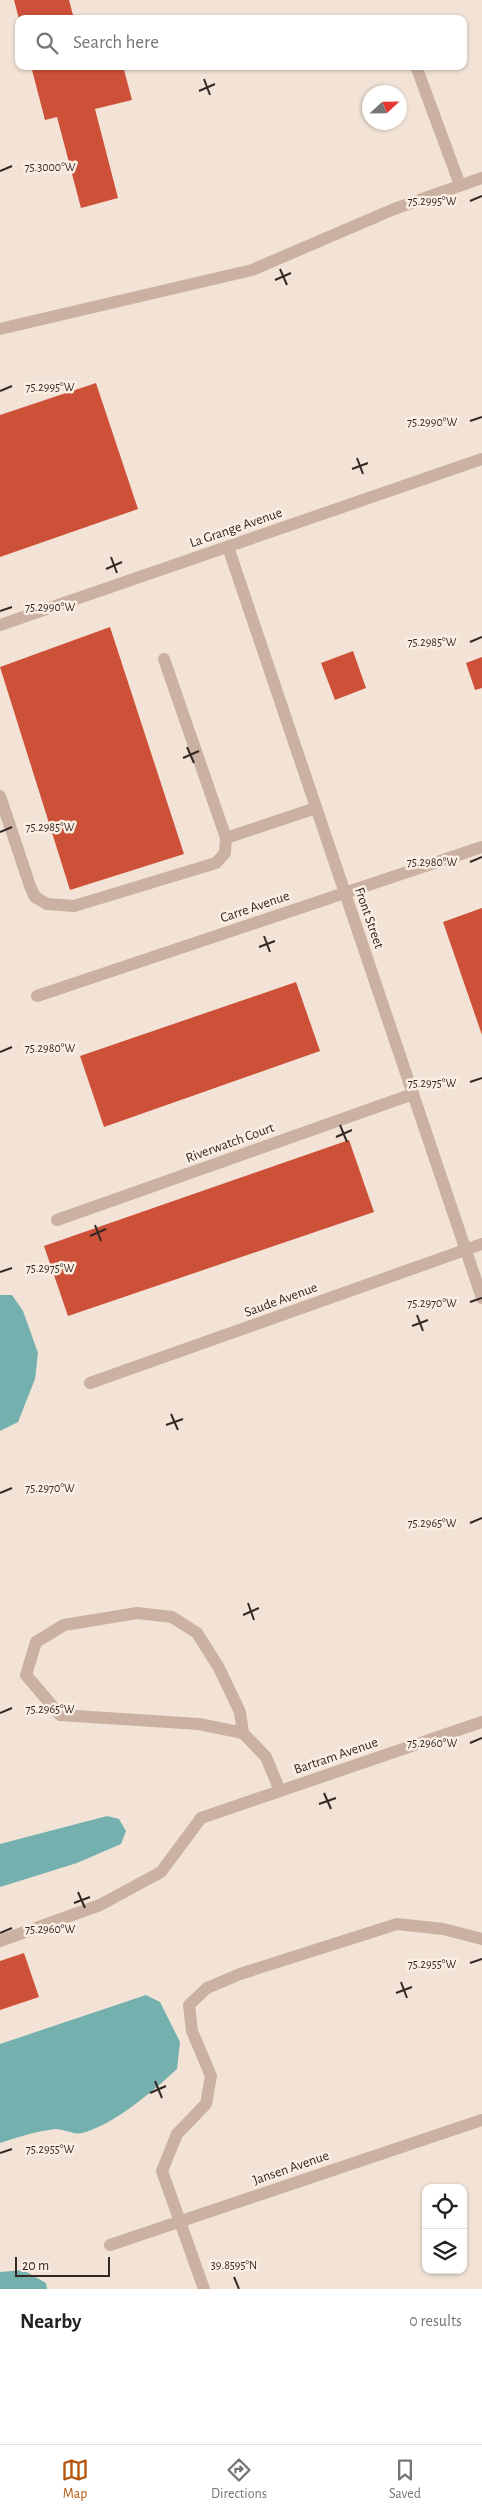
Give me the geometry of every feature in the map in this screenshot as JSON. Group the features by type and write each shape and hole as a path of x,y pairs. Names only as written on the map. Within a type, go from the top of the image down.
{"street":[{"path":"417,70 460,185"},
{"path":"0,329 252,270 394,208 482,178"},
{"name":"La Grange Avenue","path":"0,625 482,459"},
{"name":"Front Street","path":"228,547 482,1298"},
{"path":"0,796 30,886 35,896 47,904 74,906 216,863 225,853 226,838 164,659"},
{"path":"226,838 316,808"},
{"name":"Carre Avenue","path":"37,996 482,847"},
{"name":"Riverwatch Court","path":"57,1220 413,1094"},
{"name":"Saude Avenue","path":"90,1383 482,1244"},
{"path":"243,1733 240,1712 219,1668 197,1633 172,1618 136,1613 64,1625 36,1642 26,1675 60,1715 199,1724 243,1733 266,1757 280,1791"},
{"name":"Bartram Avenue","path":"0,1941 100,1905 161,1872 200,1818 482,1722"},
{"path":"204,2289 162,2171 177,2134 206,2104 211,2076 192,2031 190,2006 207,1988 240,1974 397,1924 443,1928 482,1938"},
{"name":"Jansen Avenue","path":"110,2245 482,2120"}],"water":[{"path":"0,1295 12,1295 23,1311 38,1353 35,1379 18,1422 0,1431"},
{"path":"107,1816 119,1819 126,1831 121,1844 77,1863 0,1887 0,1844"},
{"path":"146,1995 160,2002 180,2042 177,2069 133,2106 94,2129 82,2133 72,2133 59,2129 49,2130 28,2134 0,2143 0,2044"},
{"path":"23,2270 46,2283 47,2289 0,2289 0,2272"}],"building":[{"path":"14,0 69,0 73,15 18,15"},
{"path":"32,70 124,70 132,100 95,109 118,198 81,208 57,117 45,120"},
{"path":"96,383 138,509 0,557 0,415"},
{"path":"110,627 184,854 70,890 0,667"},
{"path":"353,651 366,688 335,700 321,663"},
{"path":"482,657 482,688 475,690 466,663"},
{"path":"482,908 482,1035 443,922"},
{"path":"296,982 320,1051 104,1127 80,1056"},
{"path":"349,1140 374,1212 68,1316 44,1246"},
{"path":"24,1953 39,1997 0,2010 0,1961"}]}
